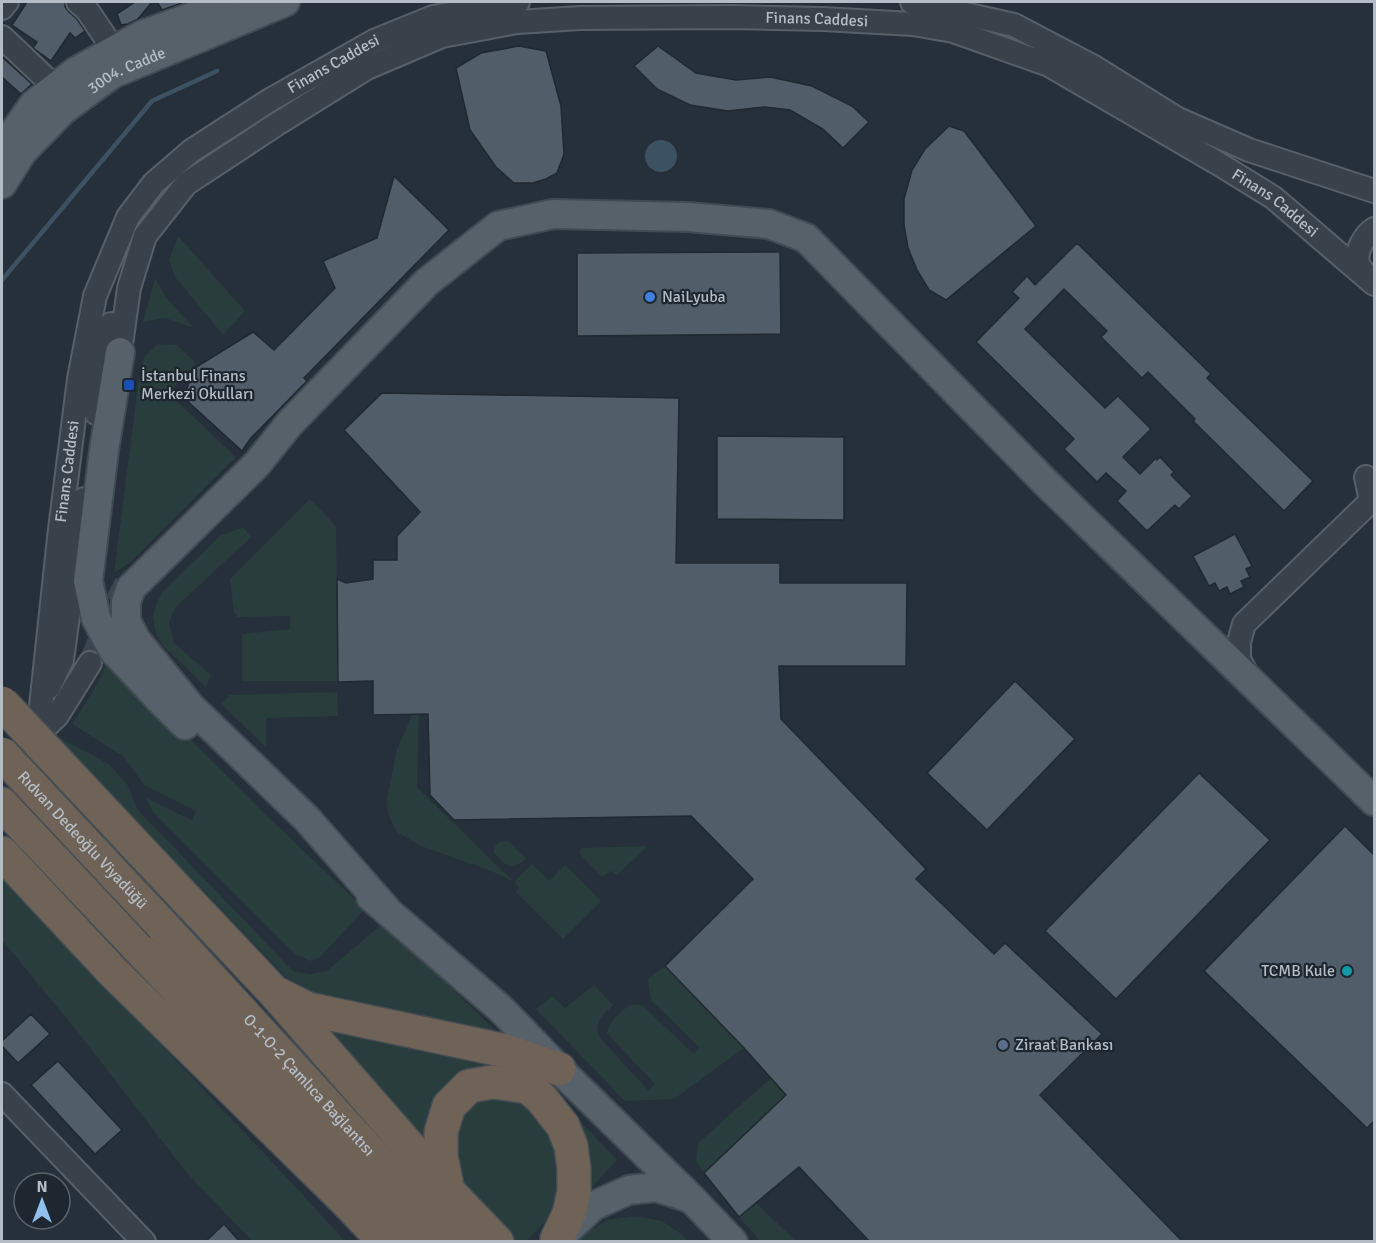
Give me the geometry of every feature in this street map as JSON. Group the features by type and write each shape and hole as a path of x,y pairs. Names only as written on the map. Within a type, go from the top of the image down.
{"highway":[{"path":"2,703 273,991 448,1191 497,1242"},
{"name":"Rıdvan Dedeoğlu Viyadüğü","path":"12,752 163,926"},
{"name":"Rıdvan Dedeoğlu Viyadüğü","path":"2,804 139,950"},
{"path":"2,853 112,971 385,1242"},
{"name":"O-1-O-2 Çamlıca Bağlantısı","path":"163,926 403,1188 457,1242"},
{"name":"O-1-O-2 Çamlıca Bağlantısı","path":"139,950 417,1242"},
{"path":"273,991 308,1009 506,1051 559,1069"},
{"path":"448,1191 441,1156 441,1132 449,1106 469,1086 493,1082 528,1088 541,1098 563,1126 571,1146 574,1192 569,1214 556,1240"},
{"path":"349,1204 370,1242"}],"main road":[{"path":"3,144 34,104 75,72 142,35 233,2"},
{"name":"3004. Cadde","path":"2,184 22,152 63,110 112,74 285,2"},
{"path":"385,908 307,819 190,706 136,640 126,621 126,602 131,588 257,464 290,423 427,282 498,226 553,214 688,217 769,224 806,238 1046,483 1374,801"},
{"path":"120,352 104,450 88,581 96,618 113,650 160,700 309,847 385,908 502,1011 733,1242"},
{"path":"556,1240 593,1206 629,1190 656,1187 691,1198"}],"street":[{"path":"2,8 7,2"},
{"name":"Finans Caddesi","path":"41,706 79,379 95,296 128,217 154,183 191,151 270,100 374,41 433,17 518,2"},
{"name":"Finans Caddesi","path":"912,2 1014,25 1094,67 1178,119 1250,150 1374,191"},
{"path":"90,4 114,50"},
{"name":"Finans Caddesi","path":"41,706 62,660 106,341 124,275 145,236 186,184 367,68 442,36 517,22 580,18 823,19 913,24 953,31 1049,65 1274,198 1371,281"},
{"path":"2,37 55,87"},
{"path":"1371,281 1358,264 1359,248 1374,229"},
{"name":"Finans Caddesi","path":"120,352 129,288 145,236"},
{"path":"133,571 250,457 290,423"},
{"path":"1250,681 1239,659 1239,642 1244,624 1372,487"},
{"path":"12,752 57,716 90,663"},
{"path":"2,764 41,706"},
{"path":"2,1094 144,1242"}],"green space":[{"path":"178,236 245,311 223,335 175,277 169,260"},
{"path":"155,278 167,299 194,328 165,318 143,322"},
{"path":"158,344 177,345 196,363 168,393 236,457 129,563 114,573 138,385 144,357"},
{"path":"310,499 336,526 338,681 242,681 242,634 290,629 290,616 238,617 234,613 230,579"},
{"path":"243,527 251,537 175,608 169,623 174,643 211,675 206,687 161,644 153,617 156,604 163,591 220,536"},
{"path":"109,657 267,816 365,909 320,957 310,961 295,954 153,812 146,798 192,820 196,811 144,785 124,757 72,724 98,683"},
{"path":"337,692 338,716 266,718 266,747 221,704 230,695"},
{"path":"414,711 419,713 417,787 514,882 491,871 421,846 397,832 388,814 387,798 397,749"},
{"path":"55,735 109,764 127,784 138,810 293,971 310,974 327,971 384,922 505,1040 322,998 285,976"},
{"path":"503,841 510,842 526,859 512,866 502,862 494,851 497,844"},
{"path":"648,846 617,875 611,871 602,877 579,853 582,848"},
{"path":"532,864 549,881 565,865 601,901 563,939 516,892 519,888 514,882"},
{"path":"2,877 345,1241 252,1241 186,1172 77,1031 2,940"},
{"path":"665,966 744,1048 674,1099 625,1101 536,1009 552,996 565,1008 594,985 613,1005 602,1016 598,1024 600,1038 648,1090 655,1084 607,1033 612,1021 629,1005 642,1005 694,1054 699,1047 651,1000 648,979"},
{"path":"315,1023 518,1069 437,1099 425,1123 423,1148"},
{"path":"771,1078 786,1095 704,1173 696,1162 698,1143"},
{"path":"505,1095 528,1103 550,1126 563,1185 554,1212 527,1241 514,1241 463,1189 450,1168 457,1118 478,1100"},
{"path":"572,1113 617,1160 586,1194"},
{"path":"756,1203 796,1241 760,1241 739,1217"},
{"path":"636,1216 662,1221 689,1241 576,1242 607,1220"}],"water":[{"path":"661,140 672,145 677,156 672,167 661,172 650,167 645,156 650,145"}],"building":[{"path":"27,2 65,2 65,7 85,31 75,38 70,33 51,61 33,48 37,42 12,25"},
{"path":"135,2 152,2 138,19 121,25 117,14"},
{"path":"157,2 185,2 162,10"},
{"path":"519,46 546,51 561,106 564,154 557,173 533,183 514,183 496,167 470,130 456,68 481,53"},
{"path":"658,46 696,73 736,80 770,77 812,86 852,106 869,122 843,148 823,129 790,110 765,107 728,111 690,105 657,89 634,66"},
{"path":"2,57 32,84 21,94 2,77"},
{"path":"949,126 964,131 1036,226 946,300 929,290 917,270 908,248 904,225 904,199 912,170 925,149"},
{"path":"394,176 449,230 304,378 307,381 251,438 242,451 184,398 193,369 253,332 274,350 335,288 323,261 377,238"},
{"path":"1077,243 1211,374 1207,378 1313,481 1284,511 1193,421 1195,419 1148,372 1142,378 1101,337 1107,331 1064,289 1025,329 1105,408 1118,396 1151,429 1123,457 1140,474 1156,458 1157,460 1160,457 1174,472 1171,475 1192,496 1179,509 1175,505 1147,531 1117,501 1126,491 1106,473 1097,482 1064,449 1074,439 976,342 1019,298 1012,292 1027,276 1035,285"},
{"path":"780,252 781,334 577,336 577,253"},
{"path":"382,393 679,398 676,563 780,563 780,583 907,583 906,666 779,666 781,719 926,869 916,879 994,954 1005,943 1102,1034 1040,1095 1183,1242 870,1242 799,1167 739,1217 704,1173 786,1095 665,966 753,879 691,816 454,820 430,795 428,714 373,715 373,681 338,682 337,579 346,583 373,579 373,560 397,560 397,536 420,512 344,430"},
{"path":"717,436 844,437 844,520 717,519"},
{"path":"1235,534 1252,566 1246,569 1250,577 1241,581 1244,587 1230,594 1227,587 1219,591 1215,583 1209,586 1193,556"},
{"path":"1015,681 1075,739 987,830 927,773"},
{"path":"1199,773 1270,840 1116,999 1045,931"},
{"path":"1345,826 1374,855 1374,1121 1367,1128 1204,971"},
{"path":"31,1014 50,1034 18,1063 2,1046 2,1041"},
{"path":"58,1061 122,1130 95,1154 31,1085"},
{"path":"224,1224 240,1242 205,1242"}],"waterway":[{"path":"2,280 152,101 217,71"}],"tunnel":[{"path":"90,663 104,625 126,582"}],"place":[{"name":"NaiLyuba","path":"650,297"},
{"name":"İstanbul Finans Merkezi Okulları","path":"129,385"},
{"name":"TCMB Kule","path":"1347,971"},
{"name":"Ziraat Bankası","path":"1003,1045"}]}
